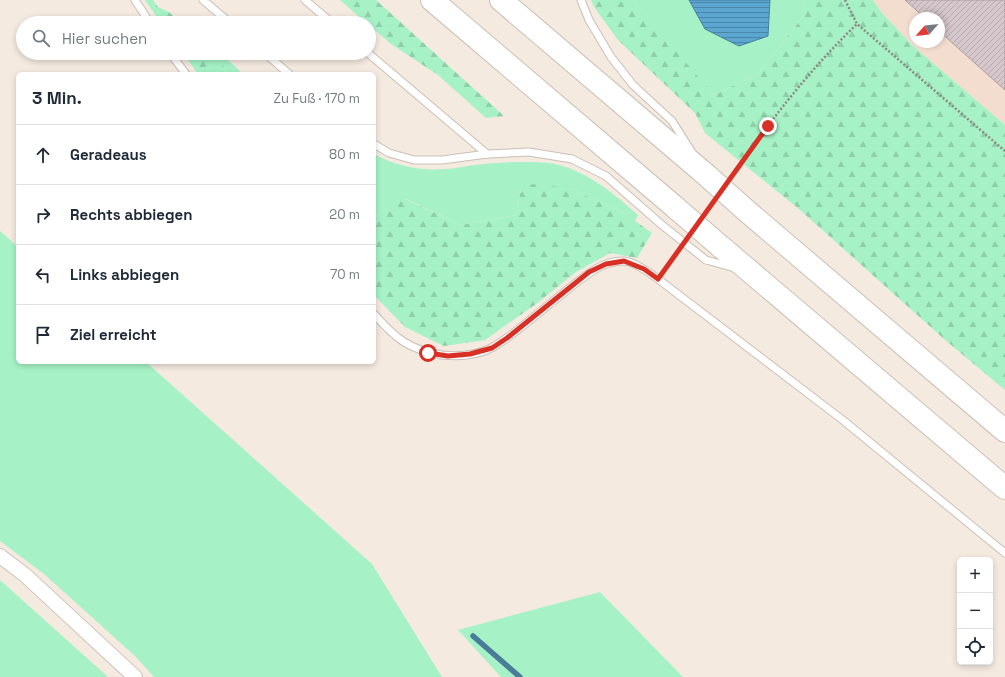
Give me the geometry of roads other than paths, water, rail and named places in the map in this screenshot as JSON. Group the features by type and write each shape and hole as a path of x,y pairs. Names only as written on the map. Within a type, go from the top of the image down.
{"highway":[{"path":"432,0 676,208 713,253 751,272 1005,488"},
{"path":"501,0 1005,431"}],"street":[{"path":"0,556 25,575 135,677"}],"lane":[{"path":"135,0 145,16"},
{"path":"203,0 222,16"},
{"path":"305,0 324,16"},
{"path":"580,0 589,20 611,57 633,85 672,121 704,174"},
{"path":"175,60 184,72"},
{"path":"273,60 288,72"},
{"path":"376,60 487,154"},
{"path":"376,145 389,152 414,160 442,160 487,154 529,152 572,159 606,176 662,225 713,253"},
{"path":"376,316 389,331 406,344 428,353 448,356 470,354 492,348 507,338 589,272 606,264 624,261 644,269 658,279 844,421 1005,554"}],"water":[{"path":"689,0 770,0 768,36 739,46 705,29"}],"waterway":[{"path":"473,636 520,677"}]}
